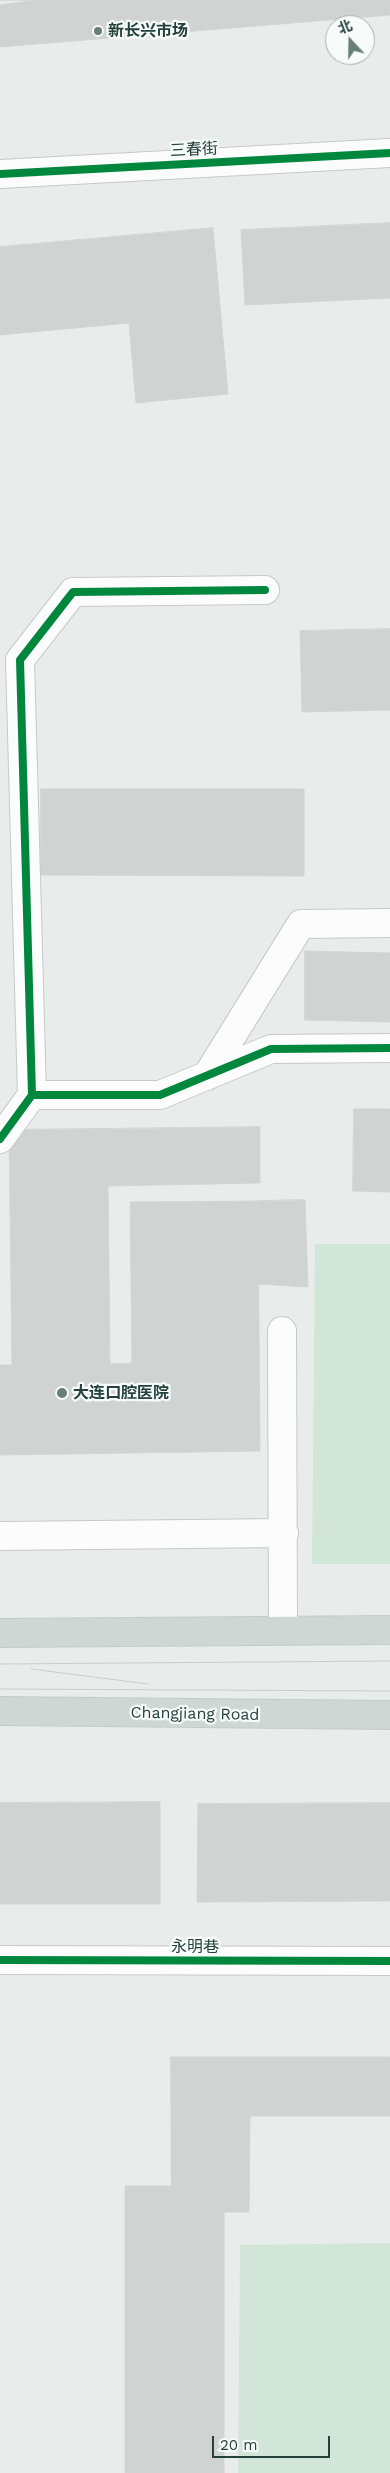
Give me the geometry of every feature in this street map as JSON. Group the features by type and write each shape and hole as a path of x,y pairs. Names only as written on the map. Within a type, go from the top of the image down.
{"main road":[{"path":"0,1633 390,1630"},
{"name":"Changjiang Road","path":"0,1711 390,1715"}],"street":[{"name":"三春街","path":"0,174 390,152"},
{"path":"0,1139 32,1096 20,660 73,592 266,590"},
{"path":"207,1076 301,924 390,924"},
{"path":"32,1096 160,1095 271,1049 390,1048"},
{"path":"282,1332 283,1630"},
{"path":"0,1536 284,1533"},
{"name":"永明巷","path":"0,1960 390,1961"}],"green space":[{"path":"315,1244 390,1244 390,1564 312,1564"},
{"path":"390,2243 390,2473 238,2473 240,2245"}],"building":[{"name":"新长兴市场","path":"0,0 390,0 390,15 325,15 325,20 0,47"},
{"path":"0,0 37,0 0,5"},
{"path":"390,223 390,298 245,305 241,230"},
{"path":"213,228 228,394 136,403 129,323 0,335 0,247"},
{"path":"390,629 390,710 302,712 300,631"},
{"path":"41,789 304,789 304,876 41,875"},
{"path":"305,951 390,953 390,1022 305,1020"},
{"path":"354,1109 390,1109 390,1192 353,1191"},
{"path":"260,1127 260,1183 108,1186 110,1364 132,1363 130,1202 258,1201 260,1451 0,1455 0,1365 12,1365 9,1130"},
{"path":"305,1200 308,1287 258,1284 258,1201"},
{"path":"160,1802 160,1904 0,1904 0,1803"},
{"path":"390,1803 390,1901 197,1902 198,1804"},
{"path":"171,2057 390,2057 390,2116 250,2116 249,2212 224,2212 224,2473 125,2473 125,2186 171,2186"}],"tram line":[{"path":"0,1664 390,1661"},
{"path":"31,1669 148,1684"},
{"path":"0,1689 390,1691"}],"cycle path":[{"path":"0,174 390,153"},
{"path":"32,1095 20,660 73,592 265,590"},
{"path":"0,1139 32,1095 160,1095 271,1049 390,1048"},
{"path":"0,1960 390,1961"}],"place":[{"name":"新长兴市场","path":"98,31"},
{"name":"大连口腔医院","path":"62,1393"}]}
